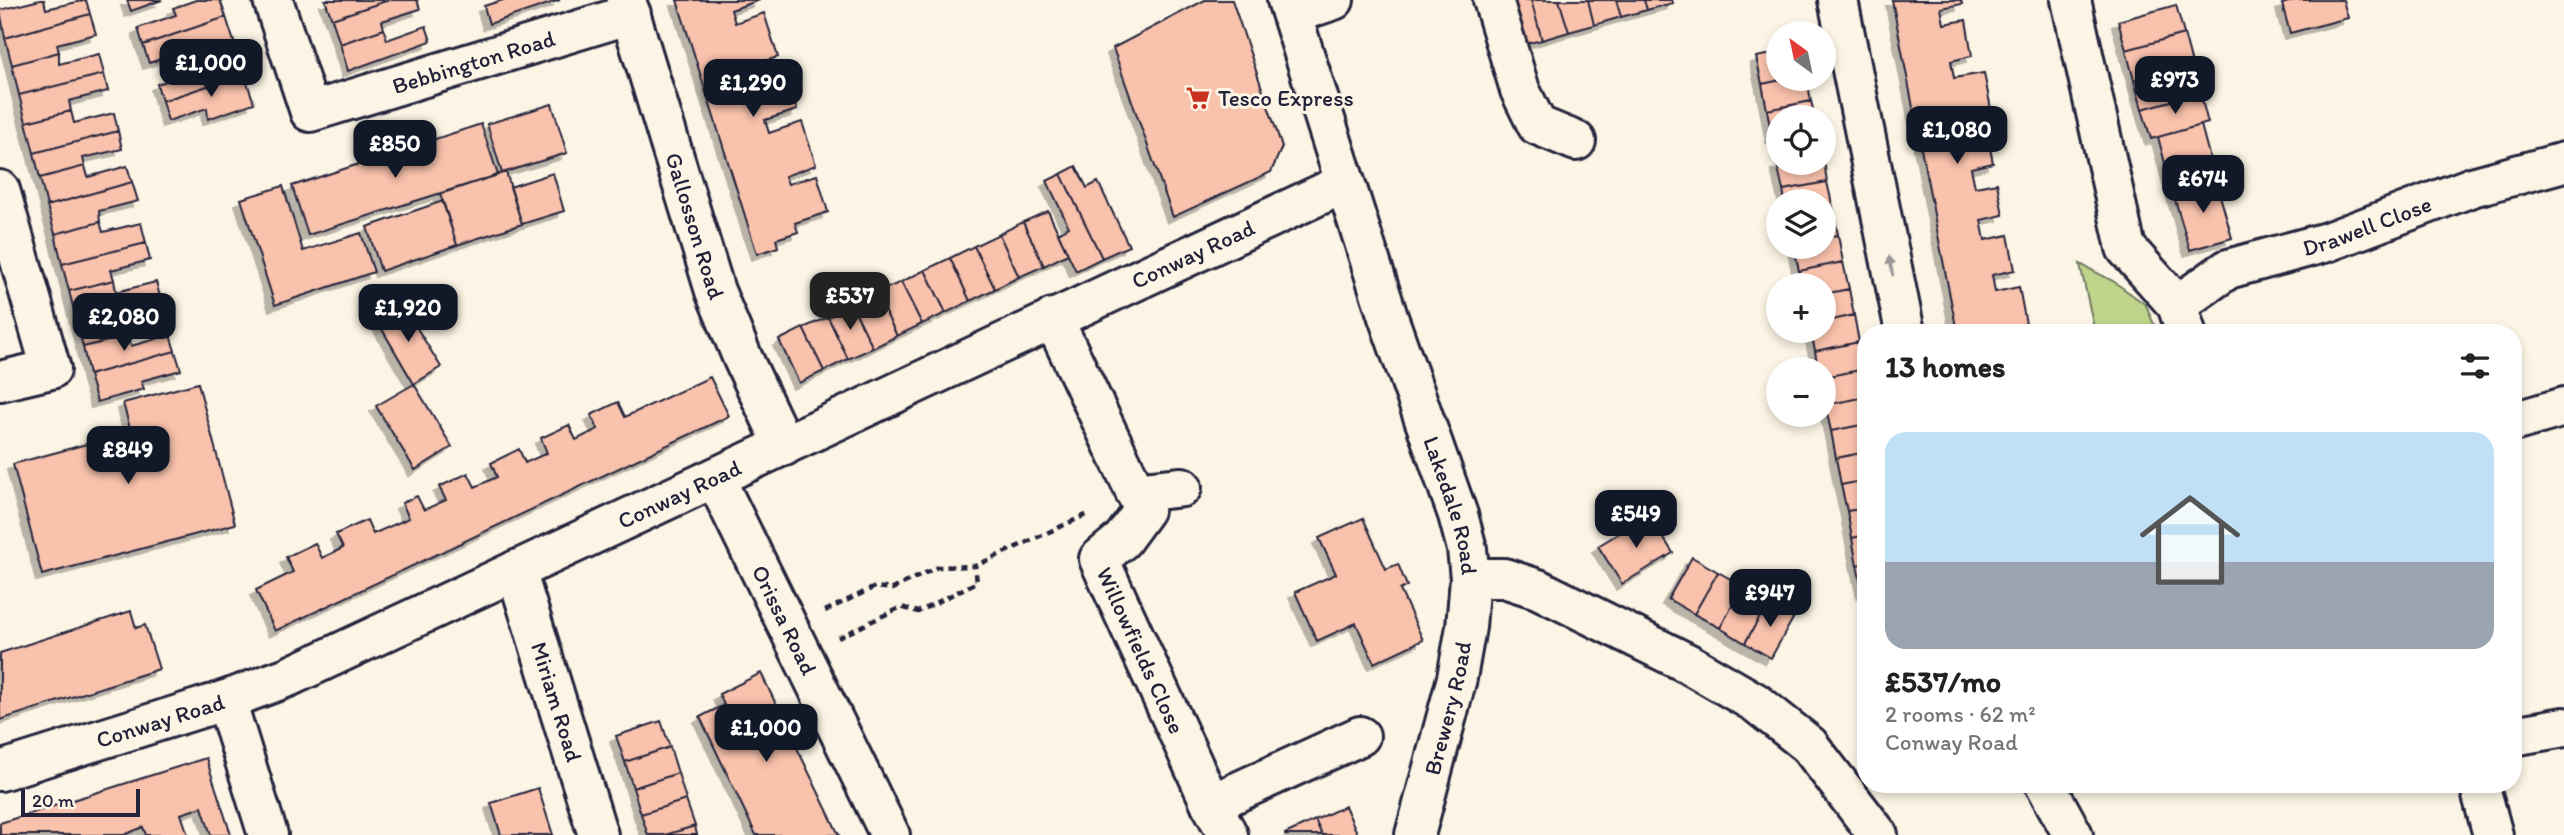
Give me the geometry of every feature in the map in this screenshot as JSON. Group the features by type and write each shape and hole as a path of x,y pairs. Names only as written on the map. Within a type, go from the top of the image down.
{"street":[{"name":"Bebbington Road","path":"272,0 310,112 629,7"},
{"path":"1289,7 1334,0"},
{"path":"1493,0 1520,90 1537,125 1576,141"},
{"path":"1838,0 1903,324"},
{"path":"2071,0 2126,248 2181,319"},
{"name":"Gallosson Road","path":"629,7 715,291 784,446"},
{"name":"Lakedale Road","path":"1289,7 1388,317 1458,515 1467,549 1470,578 1504,578 1538,589 1689,664 1756,703 1809,745 1878,835"},
{"name":"Drawell Close","path":"2181,319 2228,269 2327,242 2472,187 2564,162"},
{"name":"Conway Road","path":"0,771 226,700 288,677 1345,183"},
{"path":"0,190 51,369 0,382"},
{"name":"Willowfields Close","path":"1053,318 1144,510 1122,540 1099,559 1219,819 1360,736"},
{"path":"2522,419 2564,407"},
{"name":"Orissa Road","path":"715,478 890,835"},
{"path":"1135,492 1182,486"},
{"name":"Miriam Road","path":"516,570 598,835"},
{"name":"Brewery Road","path":"1415,835 1457,678 1466,627 1470,578"},
{"path":"226,700 268,835"},
{"path":"2522,734 2564,727"},
{"path":"2050,793 2073,835"},
{"path":"2481,793 2493,835"}],"path":[{"path":"796,642 875,587 892,589 938,567 975,566 1135,492"},
{"path":"796,642 901,607 918,612 977,582 975,566"}],"green space":[{"path":"2080,264 2113,281 2146,305 2154,324 2093,324"}],"building":[{"path":"44,0 46,9 86,0 90,14 5,38 0,10"},
{"path":"127,0 162,0 131,11"},
{"path":"196,0 220,0 226,17 143,45 138,28 176,15 173,8"},
{"path":"325,0 389,0 332,19"},
{"path":"389,0 417,0 420,9 382,21 384,29 340,44 332,19"},
{"path":"503,0 560,0 489,24 484,6"},
{"path":"677,0 760,0 731,10 735,23 764,13 778,57 749,66 753,79 784,69 797,110 765,120 769,133 802,122 816,165 785,176 788,184 817,175 828,212 795,223 798,232 776,239 778,247 757,254"},
{"name":"Tesco Express","path":"1205,0 1232,0 1282,147 1271,172 1173,217 1113,48"},
{"path":"1503,0 1531,0 1542,40 1516,46"},
{"path":"1531,0 1559,0 1569,32 1542,40"},
{"path":"1559,0 1588,0 1594,25 1569,32"},
{"path":"1588,0 1616,0 1621,17 1594,25"},
{"path":"1616,0 1644,0 1647,10 1621,17"},
{"path":"1644,0 1672,0 1673,3 1647,10"},
{"path":"1892,0 1961,0 1962,4 1941,8 1944,24 1966,20 1972,56 1951,61 1954,78 1984,73 1991,109 1961,114 1965,132 1986,128 1993,163 1971,168 1975,187 1997,183 2003,215 1981,220 1985,240 2008,235 2015,270 1992,275 1995,292 2019,287 2026,324 1955,324"},
{"path":"2295,0 2343,0 2348,18 2290,33 2282,4"},
{"path":"2176,5 2184,34 2126,50 2118,21"},
{"path":"90,14 96,34 57,44 59,52 12,65 5,38"},
{"path":"226,17 236,48 192,62 188,50 149,63 143,45"},
{"path":"426,26 431,41 348,71 340,44 384,29 387,40"},
{"path":"2184,34 2192,64 2134,80 2126,50"},
{"path":"236,48 244,74 162,101 157,84 195,72 192,62"},
{"path":"59,52 59,64 99,54 104,74 19,95 12,65"},
{"path":"1766,55 1766,83 1762,84 1756,57"},
{"path":"2192,64 2200,93 2142,109 2134,80"},
{"path":"104,74 108,91 69,101 71,111 26,122 19,95"},
{"path":"244,74 254,103 208,119 207,108 168,121 162,101"},
{"path":"1766,83 1766,91 1809,91 1811,101 1791,105 1766,105 1762,84"},
{"path":"2200,93 2208,123 2151,139 2142,109"},
{"path":"1811,101 1812,105 1791,105"},
{"path":"552,104 567,153 502,173 487,124"},
{"path":"71,111 74,123 114,113 118,131 34,153 26,122"},
{"path":"481,124 498,175 308,235 292,186"},
{"path":"2201,125 2216,181 2173,193 2158,137"},
{"path":"118,131 122,149 83,158 85,166 40,178 34,153"},
{"path":"85,166 88,177 127,166 132,182 47,206 40,178"},
{"path":"1076,166 1087,188 1098,182 1129,246 1102,258 1061,174"},
{"path":"506,172 522,224 457,245 440,194"},
{"path":"553,173 564,211 522,224 510,187"},
{"path":"1061,174 1102,258 1076,271 1058,233 1069,227 1047,181"},
{"path":"1780,175 1826,175 1827,182 1783,189"},
{"path":"2216,181 2232,238 2190,250 2173,193"},
{"path":"132,182 138,201 99,211 100,222 55,234 47,206"},
{"path":"1827,182 1829,189 1788,189"},
{"path":"283,186 303,251 361,233 374,272 275,305 241,199"},
{"path":"443,201 457,245 381,271 367,227"},
{"path":"1048,211 1068,254 1044,266 1023,222"},
{"path":"100,222 103,232 141,223 146,243 62,264 55,234"},
{"path":"1023,222 1044,266 1019,277 999,234"},
{"path":"999,234 1019,277 995,289 974,246"},
{"path":"1836,235 1843,262 1799,271 1796,259 1836,259"},
{"path":"146,243 150,260 111,270 114,280 69,291 62,264"},
{"path":"974,246 995,289 970,301 950,258"},
{"path":"950,258 970,301 946,313 925,270"},
{"path":"1843,262 1849,289 1836,292 1836,273 1799,271"},
{"path":"925,270 946,313 922,324 901,282"},
{"path":"114,280 116,292 156,282 161,300 77,322 69,291"},
{"path":"901,282 922,324 897,336 876,293"},
{"path":"1849,289 1854,315 1836,319 1836,292"},
{"path":"876,293 897,336 873,348 852,305"},
{"path":"161,300 165,318 126,327 128,336 83,347 77,322"},
{"path":"402,304 441,367 414,384 376,319"},
{"path":"852,305 873,348 848,359 828,317"},
{"path":"1854,315 1857,342 1815,351 1813,343 1836,343 1836,319"},
{"path":"828,317 848,359 824,371 803,328"},
{"path":"803,328 824,371 799,383 779,340"},
{"path":"170,335 175,351 89,375 83,347 128,336 131,346"},
{"path":"1857,342 1857,371 1836,375 1836,357 1816,357 1815,351"},
{"path":"175,351 181,370 141,381 144,389 97,402 89,375"},
{"path":"1857,371 1857,399 1836,403 1836,375"},
{"path":"710,377 729,416 275,631 256,590 293,572 286,557 315,543 322,558 343,548 336,534 367,520 373,534 409,518 402,503 417,496 424,510 446,500 439,487 468,473 475,487 497,477 491,463 519,449 525,463 547,453 541,438 569,425 576,440 598,429 591,415 618,402 625,417"},
{"path":"198,383 235,524 42,575 13,464 131,432 123,403"},
{"path":"414,384 452,447 415,470 376,406"},
{"path":"1857,399 1857,426 1831,431 1830,427 1836,427 1836,403"},
{"path":"1857,426 1857,454 1836,458 1831,431"},
{"path":"1857,454 1857,482 1841,485 1836,458"},
{"path":"1857,482 1857,509 1847,511 1841,485"},
{"path":"1857,509 1857,537 1852,538 1847,511"},
{"path":"1649,515 1673,553 1622,584 1598,546"},
{"path":"1363,518 1386,569 1398,564 1407,586 1400,590 1423,640 1374,663 1356,623 1317,641 1295,592 1336,574 1319,538"},
{"path":"1857,537 1857,565 1852,538"},
{"path":"1692,557 1718,572 1694,614 1668,599"},
{"path":"1718,572 1743,586 1720,628 1694,614"},
{"path":"1743,586 1769,601 1745,643 1720,628"},
{"path":"1769,601 1795,615 1771,658 1745,643"},
{"path":"131,611 136,628 145,625 159,669 0,720 0,653"},
{"path":"761,673 839,835 756,835 700,717 724,705 719,694"},
{"path":"661,721 670,747 625,762 616,736"},
{"path":"670,747 678,773 633,788 625,762"},
{"path":"206,758 231,835 211,835 202,807 181,814 188,835 146,835 143,827 124,835 0,835 0,823"},
{"path":"678,773 686,800 641,814 633,788"},
{"path":"538,788 553,835 501,835 491,803"},
{"path":"686,800 695,826 665,835 648,835 641,814"},
{"path":"1345,806 1358,835 1322,835 1315,820"},
{"path":"1315,820 1322,835 1285,835 1285,834"},
{"path":"695,826 697,835 665,835"}],"place":[{"name":"Tesco Express","path":"1198,98"}]}
